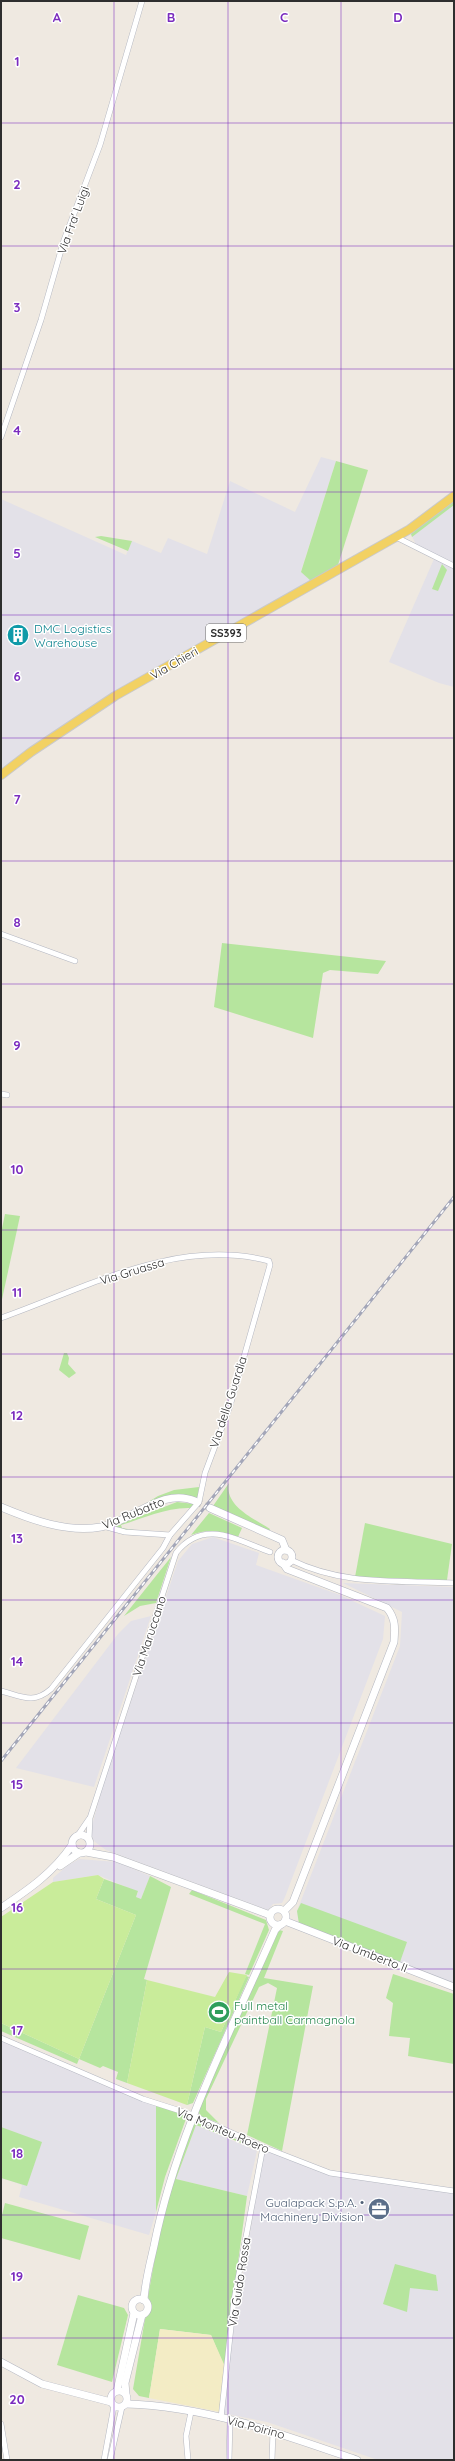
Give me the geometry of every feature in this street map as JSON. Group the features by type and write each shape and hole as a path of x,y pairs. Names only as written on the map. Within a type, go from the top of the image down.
{"main road":[{"name":"Via Chieri","path":"1,776 31,752 116,696 396,537 426,518 454,496"}],"street":[{"name":"Via Fra' Luigi","path":"1,437 41,320 64,240 100,145 142,1"},
{"path":"396,537 454,566"},
{"path":"1,934 75,962"},
{"path":"1,1094 7,1095"},
{"name":"Via Gruassa","path":"1,1318 104,1279 166,1260 206,1254 269,1261"},
{"name":"Via della Guardia","path":"1,1691 31,1699 38,1698 51,1689 163,1548 170,1535 199,1502 205,1473 237,1382 270,1265 269,1261"},
{"name":"Via Rubatto","path":"1,1507 42,1523 80,1527 103,1526 170,1497 183,1497 195,1501"},
{"path":"210,1508 282,1540 286,1550 292,1555 291,1560"},
{"path":"103,1526 125,1532 170,1535"},
{"name":"Via Maruccano","path":"78,1835 90,1818 176,1553 190,1538 200,1534 212,1533 270,1552"},
{"path":"110,2460 125,2400 126,2383 138,2314 132,2306 141,2300 164,2200 192,2114 284,1911 293,1902 394,1642 394,1621 387,1608 287,1569 280,1561 278,1555 286,1550"},
{"path":"283,1563 291,1560 326,1574 356,1580 454,1583"},
{"name":"Via Maruccano","path":"90,1818 90,1841"},
{"path":"1,1908 40,1881 52,1870 72,1845 74,1838 78,1835 85,1836 113,1857"},
{"path":"52,1870 83,1853 90,1841"},
{"path":"72,1845 75,1851 113,1857 270,1915 279,1923"},
{"path":"270,1915 278,1908 284,1911"},
{"name":"Via Umberto II","path":"279,1923 454,1987"},
{"name":"Via Monteu Roero","path":"1,2038 143,2099 192,2114 263,2147 330,2173 454,2191"},
{"name":"Via Guido Rossa","path":"221,2418 234,2300 263,2147"},
{"path":"104,2460 115,2392 138,2314 148,2309 141,2300"},
{"path":"1,2362 42,2384 87,2395 113,2404 125,2400"},
{"path":"87,2395 115,2392 125,2400"},
{"name":"Via Poirino","path":"125,2400 221,2418 273,2431 357,2460"},
{"path":"188,2460 186,2436 192,2412"},
{"path":"229,2460 230,2420"},
{"path":"1,2424 8,2460"},
{"path":"272,2460 273,2431"}],"shaded area":[{"path":"321,457 336,461 301,571 311,581 220,633 1,773 1,499 126,555 132,541 161,553 168,538 207,554 230,481 295,512"},
{"path":"454,501 454,565 416,545 411,534"},
{"path":"434,559 454,568 454,687 439,683 389,662"},
{"path":"213,1537 259,1553 256,1565 340,1595 385,1616 383,1639 285,1897 282,1903 273,1904 268,1910 106,1850 95,1842 90,1833 103,1785 178,1561 192,1544"},
{"path":"343,1583 454,1587 454,1983 299,1924 297,1911 400,1646 402,1612"},
{"path":"151,1616 94,1787 16,1768 118,1634 131,1621"},
{"path":"79,1859 117,1862 150,1876 141,1899 136,1897 138,1892 98,1875 53,1882 53,1878 67,1866"},
{"path":"1,2040 156,2105 156,2212 149,2235 19,2197 22,2185 3,2178 1,2183"},
{"path":"196,2125 257,2151 247,2196 176,2179"},
{"path":"264,2149 330,2174 454,2192 454,2460 378,2460 267,2422 222,2413 238,2296 240,2292"}],"green space":[{"path":"336,461 368,470 338,565 311,581 301,572"},
{"path":"454,501 454,505 412,537 411,534"},
{"path":"101,536 132,541 128,551 95,537"},
{"path":"442,564 447,570 438,591 432,589"},
{"path":"222,943 386,961 378,974 330,970 323,973 313,1038 214,1007"},
{"path":"5,1214 20,1216 1,1304 1,1233"},
{"path":"64,1353 67,1353 69,1358 68,1364 76,1373 69,1378 59,1370"},
{"path":"229,1483 231,1498 236,1505 249,1516 270,1529 269,1531 213,1506"},
{"path":"199,1487 198,1499 189,1496 172,1496 156,1501 132,1512 158,1496 174,1490"},
{"path":"177,1502 194,1504 191,1508 164,1511 121,1525 122,1528 134,1530 132,1531 116,1528 117,1525"},
{"path":"209,1513 242,1528 238,1537 214,1531 191,1535"},
{"path":"365,1523 452,1544 447,1580 355,1577"},
{"path":"171,1557 156,1603 140,1606 124,1616"},
{"path":"98,1875 104,1879 96,1899 136,1915 79,2059 1,2023 1,1917 53,1882"},
{"path":"150,1876 171,1887 144,1979 147,1980 127,2083 116,2079 118,2072 103,2066 100,2068 79,2059 136,1915 96,1899 104,1879 138,1891 136,1897 141,1899"},
{"path":"192,1890 266,1920 269,1930 249,1975 245,1974 265,1924 189,1894"},
{"path":"301,1903 407,1942 400,1962 299,1924 297,1911"},
{"path":"279,1930 283,1931 264,1978 313,1986 282,2151 247,2135 277,1988 268,1983 259,1987 206,2099 206,2110 219,2123 200,2116 198,2109"},
{"path":"229,1972 247,1975 221,2032 205,2027 187,2105 127,2083 147,1980 215,1997"},
{"path":"393,1974 454,1994 454,2064 408,2056 410,2038 389,2036 393,2003 386,1998"},
{"path":"246,1976 249,1977 193,2103 187,2105 205,2027 221,2032"},
{"path":"1,2023 79,2059 77,2064 1,2031"},
{"path":"156,2105 187,2116 165,2177 156,2212"},
{"path":"199,2122 259,2150 196,2125 176,2179 247,2196 224,2366 211,2335 160,2329 149,2398 139,2396 133,2389 145,2319 152,2307 148,2297 162,2217 173,2179 194,2123"},
{"path":"1,2127 42,2142 27,2186 1,2178"},
{"path":"5,2203 89,2226 80,2260 1,2238 1,2219"},
{"path":"395,2264 436,2275 438,2291 410,2288 407,2312 383,2304"},
{"path":"78,2295 124,2308 128,2315 112,2382 57,2365"}],"sand":[{"path":"160,2329 211,2335 227,2371 220,2412 149,2398"}],"tunnel":[{"path":"195,1501 210,1508"}],"railway":[{"path":"1,1761 454,1197"}],"place":[{"name":"DMC Logistics Warehouse","path":"18,635"},
{"name":"Full metal paintball Carmagnola","path":"219,2012"},
{"name":"Gualapack S.p.A. • Machinery Division","path":"379,2209"}]}
